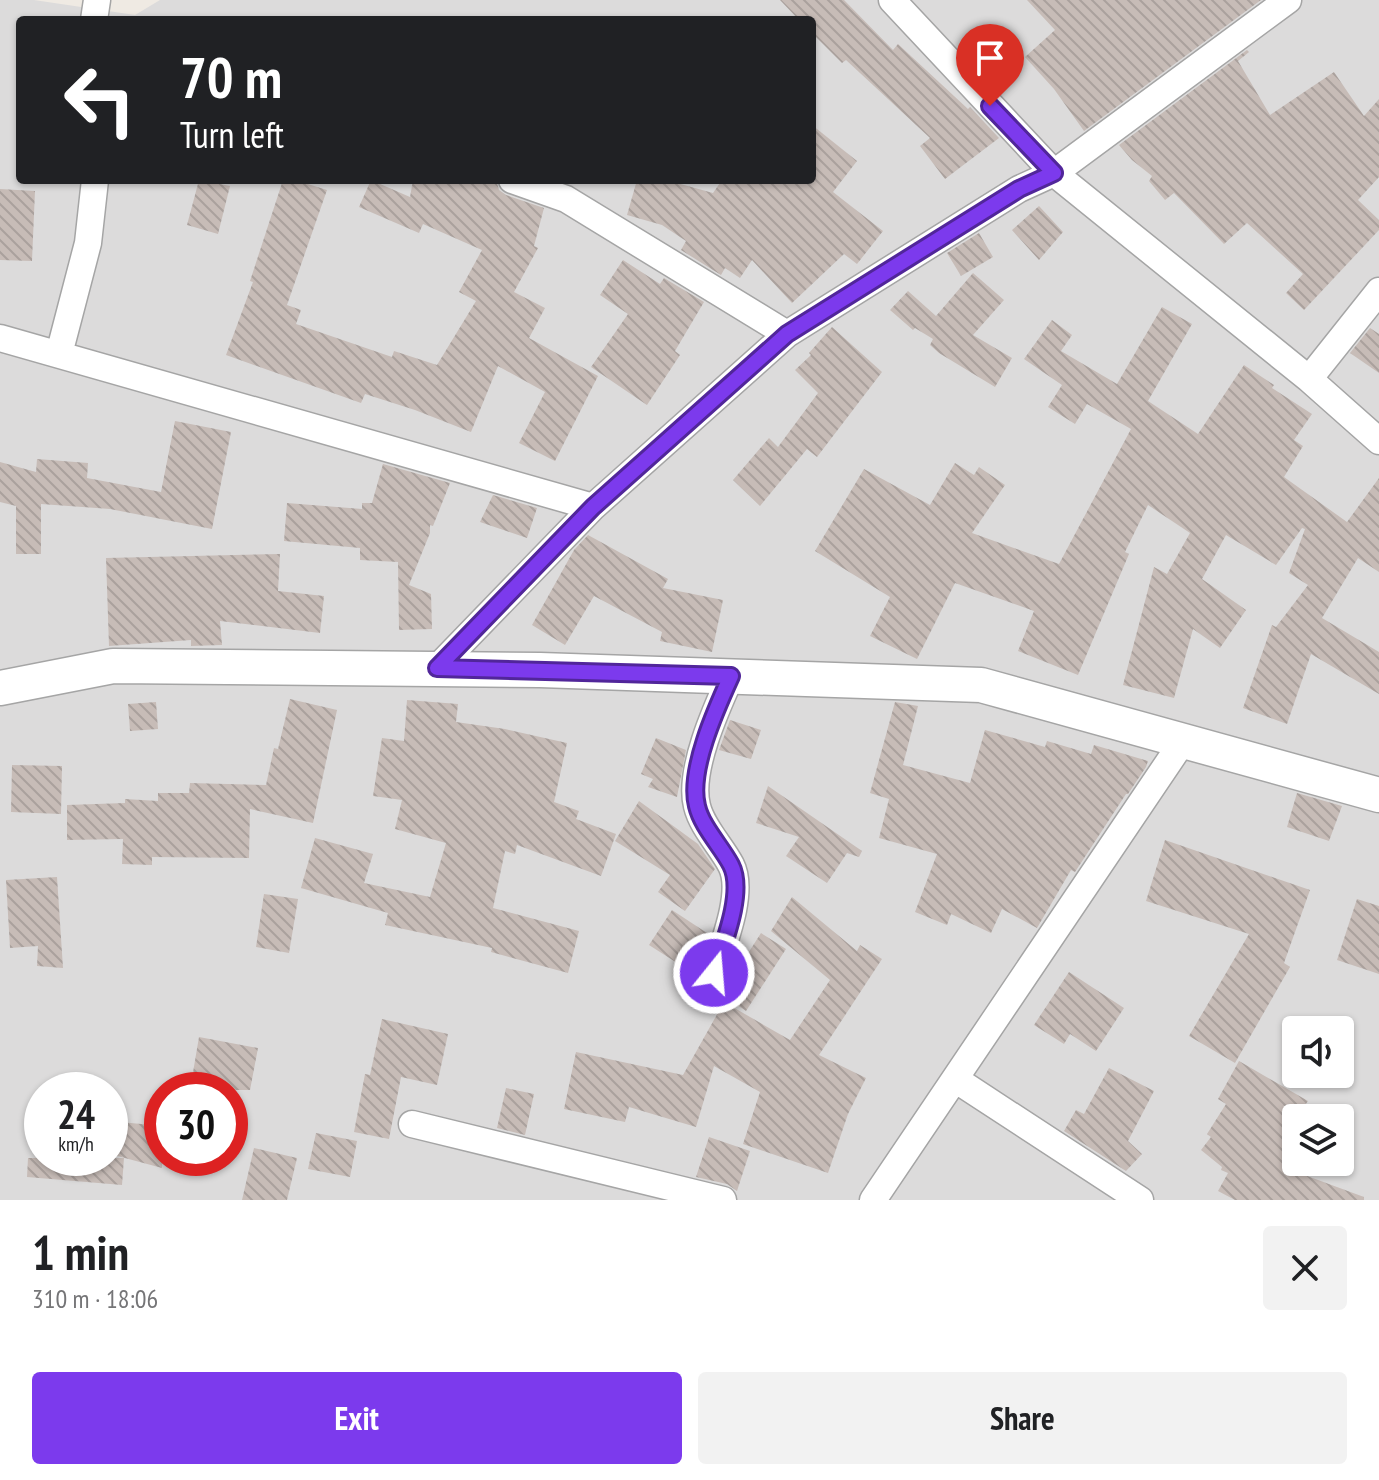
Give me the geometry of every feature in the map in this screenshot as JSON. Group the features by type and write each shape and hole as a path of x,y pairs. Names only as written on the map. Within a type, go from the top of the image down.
{"street":[{"path":"892,0 1054,173 1309,379 1379,441"},
{"path":"437,668 593,507 787,334 1019,189 1054,173 1288,0"},
{"path":"59,354 88,243 95,184"},
{"path":"523,184 566,199 787,334"},
{"path":"1309,379 1379,291"},
{"path":"0,338 593,507"},
{"path":"0,688 113,666 437,668 981,685 1379,795"},
{"path":"714,973 729,926 737,886 732,867 697,809 695,792 708,727 731,676"},
{"path":"873,1200 1183,741"},
{"path":"955,1079 1140,1200"},
{"path":"412,1124 723,1200"}],"shaded area":[{"path":"0,0 34,0 135,15 160,0 1379,0 1379,1200 0,1200"}],"building":[{"path":"780,0 844,0 893,50 898,44 968,109 970,107 999,138 945,179 920,146 930,138 846,60 842,63 816,37 816,16 795,16"},
{"path":"1027,0 1261,0 1084,131 1054,89 1025,57 1055,30"},
{"path":"1247,50 1249,52 1238,61 1270,115 1334,72 1364,116 1379,99 1379,177 1358,200 1379,220 1379,230 1304,310 1286,293 1303,274 1247,223 1224,244 1174,193 1165,200 1149,181 1152,176 1119,145"},
{"path":"816,128 857,161 833,192 883,231 857,264 844,254 792,303 752,260 740,278 725,268 721,275 681,250 686,241 662,225 627,215 636,184 680,184 713,193 719,184 816,184"},
{"path":"198,184 230,186 218,234 187,225"},
{"path":"282,184 308,184 327,190 287,305 301,310 296,324 392,357 394,351 437,365 476,301 459,292 482,250 423,224 419,233 359,207 369,184 380,184 410,197 412,184 497,184 506,195 544,208 534,246 538,248 514,292 545,308 529,338 598,376 555,461 519,443 545,392 498,366 471,432 365,394 361,403 226,355 253,282 250,281"},
{"path":"0,189 35,191 32,261 0,260"},
{"path":"1039,206 1063,232 1039,260 1012,230"},
{"path":"979,233 993,257 961,276 947,253"},
{"path":"623,260 660,284 664,278 704,302 675,351 680,355 647,405 591,367 628,314 600,295"},
{"path":"973,273 1004,300 973,335 1012,358 995,387 939,353 930,345 933,339 915,328 913,330 890,310 908,291 936,316"},
{"path":"1162,307 1192,324 1148,401 1198,434 1244,365 1312,414 1294,440 1303,446 1284,477 1347,522 1379,478 1379,572 1358,558 1322,618 1379,652 1379,694 1311,654 1287,724 1243,708 1272,625 1276,627 1308,585 1289,573 1305,529 1302,528 1276,565 1226,535 1202,579 1246,610 1220,648 1193,629 1174,698 1123,685 1154,567 1167,574 1190,533 1148,505 1125,552 1129,554 1078,675 1018,651 1034,611 955,583 917,659 870,636 890,597 815,551 864,469 930,505 955,463 974,475 979,467 1005,485 972,533 1059,564 1131,429 1087,404 1075,424 1048,407 1062,385 1024,359 1052,320 1072,335 1061,351 1117,384"},
{"path":"832,327 882,372 817,457 807,449 760,506 733,480 769,438 778,447 818,393 795,370"},
{"path":"1370,328 1379,334 1379,373 1350,353"},
{"path":"175,421 231,432 212,529 110,509 41,504 41,554 16,554 16,506 0,502 0,462 36,472 37,459 88,463 87,478 161,492"},
{"path":"383,464 450,483 433,526 430,525 430,533 409,585 431,594 432,629 399,630 398,562 360,560 360,548 284,541 287,503 362,509 362,503 372,503"},
{"path":"493,495 537,508 527,538 480,522"},
{"path":"588,535 668,579 663,588 723,600 712,652 660,641 662,632 594,596 565,645 532,625 574,550"},
{"path":"280,554 278,591 324,596 320,633 220,621 222,645 191,646 191,640 109,646 106,558"},
{"path":"290,699 337,710 313,823 250,809 249,858 152,857 152,865 122,864 123,839 67,840 67,805 125,803 125,799 158,801 158,793 189,793 190,783 266,785"},
{"path":"407,700 458,704 456,722 567,743 554,802 579,811 576,819 616,834 601,876 517,845 515,854 505,851 493,908 579,931 568,973 491,952 492,948 385,925 388,913 301,888 315,838 373,854 364,883 430,897 446,843 395,829 402,800 373,796 382,738 404,741"},
{"path":"156,702 158,729 130,731 128,704"},
{"path":"895,702 918,706 903,765 970,783 985,730 1045,747 1047,741 1091,754 1094,745 1148,761 1075,872 1071,870 1037,928 1002,909 991,933 951,914 947,925 915,912 937,854 879,838 889,799 870,793"},
{"path":"730,720 761,730 751,759 719,750"},
{"path":"656,738 686,750 677,797 648,787 653,779 641,774"},
{"path":"12,765 62,766 61,814 11,812"},
{"path":"768,786 862,851 859,857 847,853 827,883 786,856 799,837 756,823"},
{"path":"1297,793 1342,806 1329,841 1287,827"},
{"path":"639,801 698,844 715,869 685,911 658,892 670,875 615,841"},
{"path":"1165,840 1310,890 1284,963 1290,967 1235,1063 1189,1036 1249,934 1146,901"},
{"path":"57,877 63,968 37,966 38,946 10,948 6,880"},
{"path":"264,894 298,899 289,953 256,947"},
{"path":"792,897 857,951 860,945 882,959 819,1055 866,1078 848,1114 828,1173 743,1144 760,1092 714,1066 696,1127 629,1107 625,1122 564,1109 576,1052 683,1075 724,1002 790,1040 830,980 771,931"},
{"path":"1357,899 1379,906 1379,974 1337,960"},
{"path":"672,910 710,935 699,977 649,945"},
{"path":"761,933 786,949 746,1011 717,989 729,979 738,953 745,958"},
{"path":"1069,972 1124,1008 1096,1051 1070,1034 1064,1044 1034,1025"},
{"path":"382,1019 448,1034 437,1085 401,1077 389,1139 354,1132 365,1074 370,1075"},
{"path":"199,1037 258,1048 250,1090 248,1072 193,1072"},
{"path":"1239,1061 1308,1101 1306,1104 1282,1104 1282,1176 1307,1176 1364,1197 1364,1200 1235,1200 1218,1191 1228,1173 1201,1150 1211,1137 1207,1134 1226,1104 1218,1099"},
{"path":"1109,1068 1154,1091 1128,1141 1142,1154 1126,1171 1064,1131 1076,1110 1084,1114"},
{"path":"506,1088 534,1094 525,1135 497,1128"},
{"path":"128,1123 144,1124 144,1163 128,1159"},
{"path":"316,1133 357,1141 350,1177 308,1169"},
{"path":"709,1137 750,1151 737,1191 727,1184 696,1177"},
{"path":"254,1148 297,1158 287,1200 242,1200"},
{"path":"27,1176 123,1176 122,1185"}],"route":[{"path":"714,973 729,926 737,886 732,867 697,809 695,792 708,727 731,676 437,668 593,507 787,334 1019,189 1054,173 990,106"}]}
